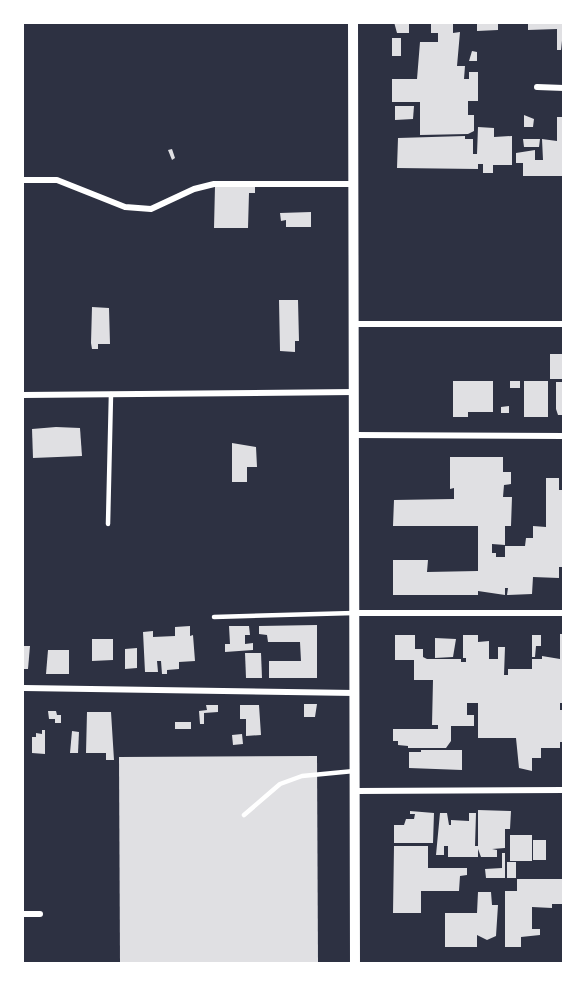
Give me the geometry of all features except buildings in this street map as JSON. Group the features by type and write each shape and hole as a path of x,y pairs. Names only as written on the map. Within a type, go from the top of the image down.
{"street":[{"path":"353,22 355,963"},
{"path":"537,87 564,88"},
{"path":"22,180 57,180 125,207 151,209 194,189 214,184 354,184"},
{"path":"354,324 564,324"},
{"path":"22,395 355,393"},
{"path":"354,435 564,436"},
{"path":"354,613 564,613"},
{"path":"24,688 355,693"},
{"path":"356,791 564,790"},
{"path":"22,914 40,914"}],"lane":[{"path":"108,524 111,394"},
{"path":"214,618 354,613"},
{"path":"244,815 280,784 302,776 356,771"}]}
